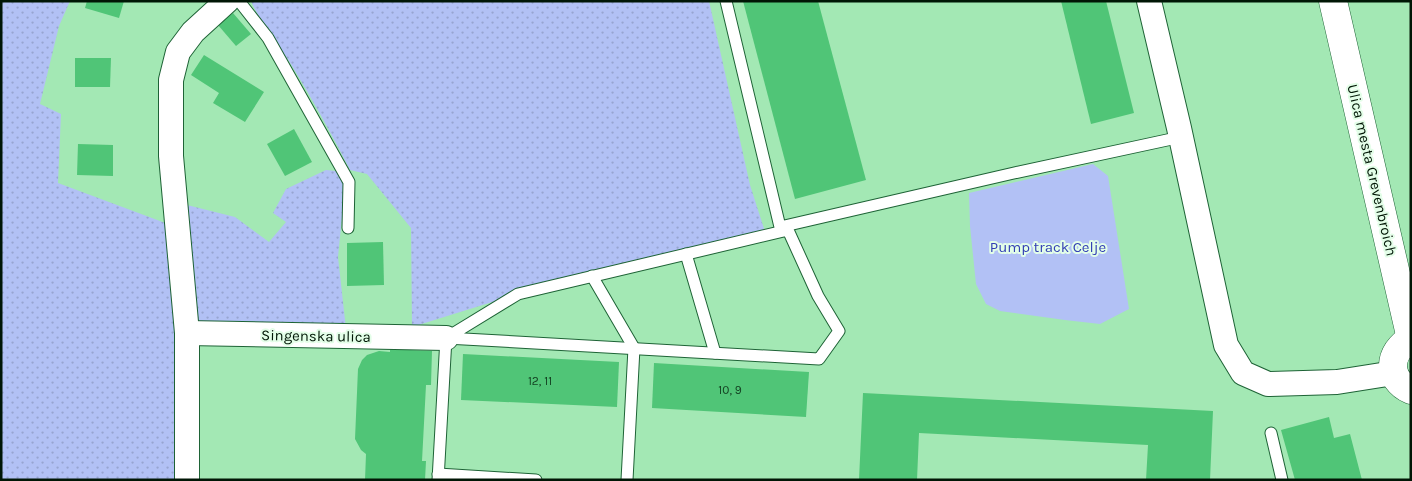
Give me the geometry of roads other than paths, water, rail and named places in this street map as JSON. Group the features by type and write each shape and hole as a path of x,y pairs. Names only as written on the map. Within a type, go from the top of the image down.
{"street":[{"path":"1149,1 1181,137 1226,345 1243,373 1268,384 1402,382"},
{"name":"Ulica mesta Grevenbroich","path":"1333,1 1411,339 1397,349 1394,357 1393,365 1402,382"},
{"path":"187,480 187,334 171,156 171,80 178,52 215,6"},
{"name":"Singenska ulica","path":"187,334 446,338"}],"lane":[{"path":"239,1 268,38 349,182 348,228"},
{"path":"726,1 780,227 1181,137"},
{"path":"788,230 818,296 839,331 819,359 446,338 518,294 788,230"},
{"path":"686,254 715,353"},
{"path":"592,276 634,348 628,480"},
{"path":"446,338 438,477 536,480"},
{"path":"1271,433 1282,480"}],"park label":[{"name":"Pump track Celje","path":"1048,247"}]}
